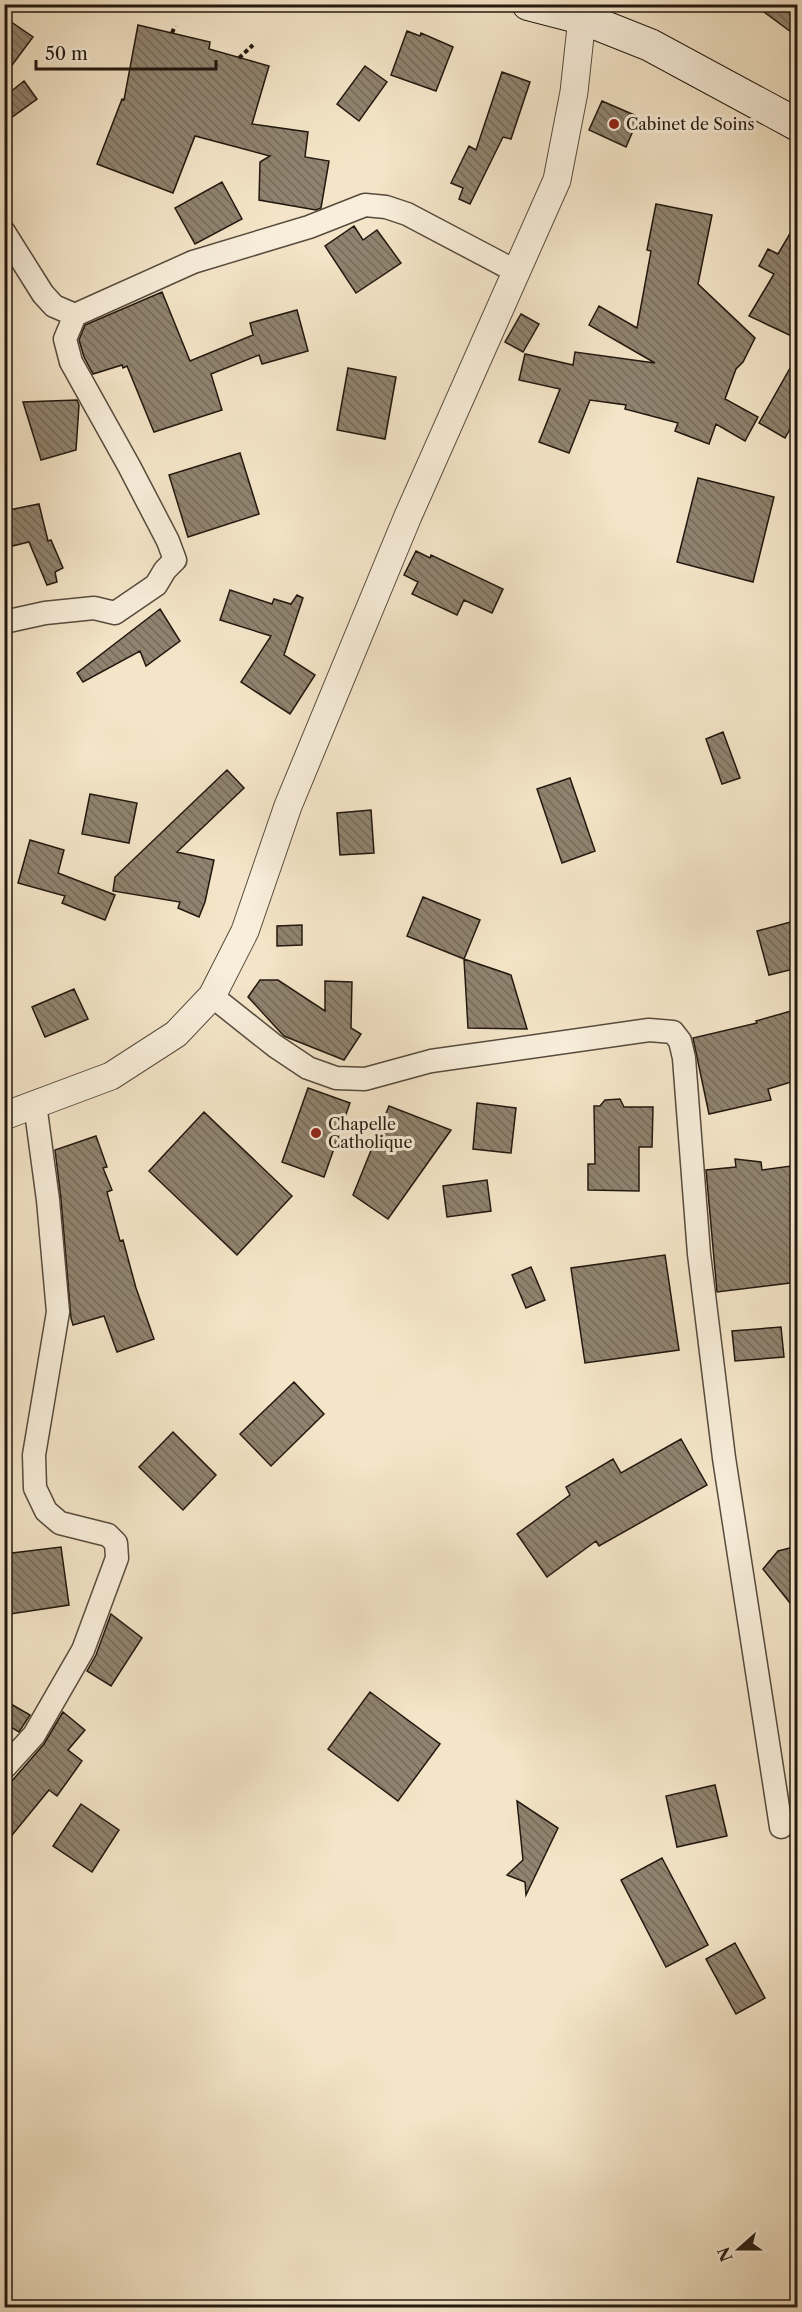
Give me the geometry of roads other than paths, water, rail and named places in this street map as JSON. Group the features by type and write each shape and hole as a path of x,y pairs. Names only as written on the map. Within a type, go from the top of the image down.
{"main road":[{"path":"528,4 582,18 650,45 798,125"}],"street":[{"path":"4,1116 111,1076 177,1034 212,996 245,931 288,806 408,516 557,180 574,92 582,18"},
{"path":"4,622 45,613 94,608 115,613 156,585 165,570 175,560 168,541 129,466 71,362 65,339 75,315 193,262 309,227 365,205 386,207 407,214 516,272"},
{"path":"4,232 43,294 54,306 75,315"},
{"path":"212,996 275,1046 308,1068 336,1078 365,1078 431,1061 649,1030 673,1032 680,1041 684,1058 699,1254 724,1458 781,1827"},
{"path":"4,1768 34,1735 83,1650 117,1558 116,1543 108,1535 60,1523 46,1511 35,1488 34,1455 58,1312 48,1200 35,1104"}],"place":[{"name":"Cabinet de Soins","path":"614,124"},
{"name":"Chapelle Catholique","path":"316,1133"}]}
